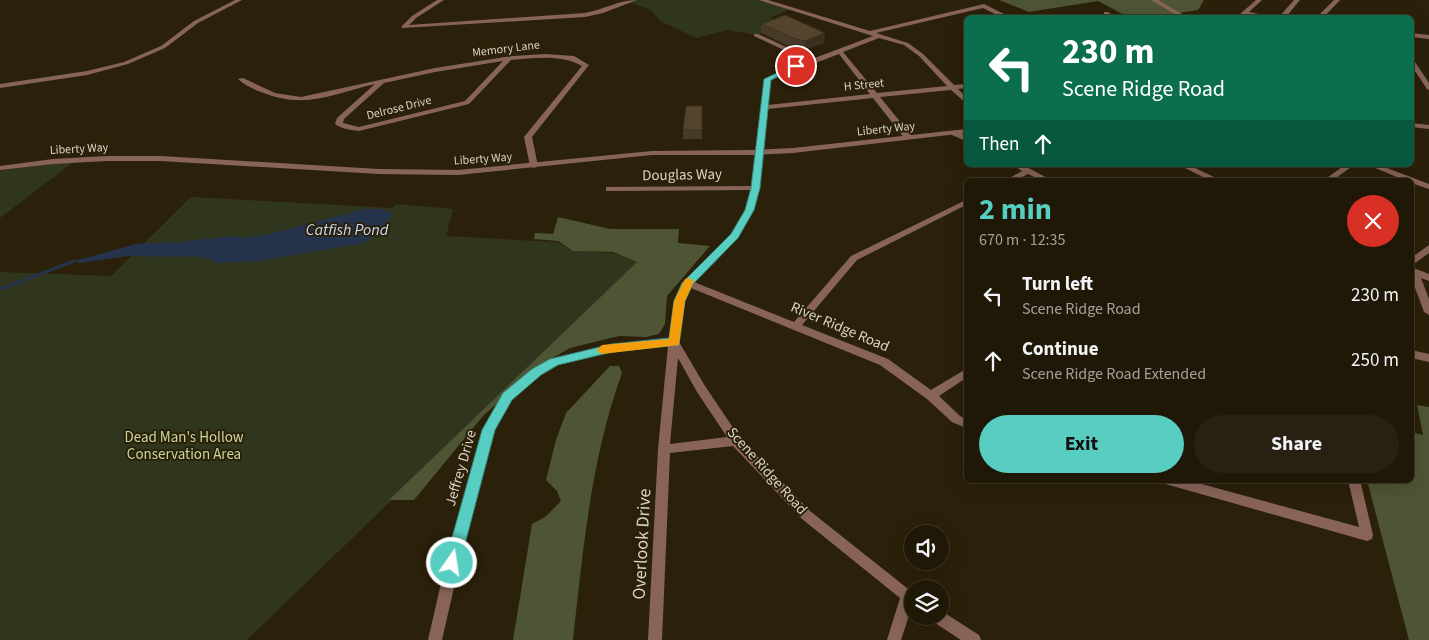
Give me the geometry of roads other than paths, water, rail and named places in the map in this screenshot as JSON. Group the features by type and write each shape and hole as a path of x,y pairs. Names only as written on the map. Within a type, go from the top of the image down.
{"street":[{"path":"0,86 87,73 126,63 163,47 196,22 238,0"},
{"name":"Memory Lane","path":"441,0 414,17 404,27 585,15 601,12 634,0"},
{"path":"762,0 871,32 912,48 964,98"},
{"path":"1154,0 1181,15"},
{"path":"1242,15 1259,0"},
{"path":"1284,15 1297,0"},
{"path":"1322,15 1337,0"},
{"path":"871,32 988,6 1004,15"},
{"path":"1106,13 1110,15"},
{"path":"756,35 811,61"},
{"path":"674,342 679,301 688,283 734,235 750,210 755,188 768,79 796,66 880,35"},
{"path":"1414,35 1429,37"},
{"path":"839,50 908,138"},
{"name":"Memory Lane","path":"241,78 256,87 288,98 306,98 384,81 508,59 547,55 578,58 584,61 586,66 528,137 534,166"},
{"name":"Delrose Drive","path":"384,81 341,118 340,124 342,126 359,129 467,103 508,59"},
{"path":"1414,68 1429,70"},
{"path":"1414,68 1429,88"},
{"name":"H Street","path":"765,107 964,86"},
{"path":"1414,125 1429,127"},
{"name":"Liberty Way","path":"0,168 58,160 108,158 402,172 459,172 654,153 759,153 964,131"},
{"path":"955,132 964,138"},
{"path":"1021,167 1043,178"},
{"path":"1187,167 1212,178"},
{"path":"1331,178 1347,167"},
{"path":"1377,167 1407,178"},
{"path":"1014,178 1028,170"},
{"path":"1414,180 1429,186"},
{"name":"Douglas Way","path":"609,190 755,188"},
{"path":"796,326 854,258 964,203"},
{"path":"1414,266 1429,248"},
{"path":"1414,269 1429,278"},
{"path":"1414,273 1429,312"},
{"name":"River Ridge Road","path":"688,283 884,362 931,396 956,419 964,423"},
{"name":"Scene Ridge Road","path":"674,342 701,389 736,441 806,515 904,593"},
{"name":"Overlook Drive","path":"655,640 664,449 674,342"},
{"name":"Jeffrey Drive","path":"435,640 457,544 489,430 507,396 536,372 554,362 612,348 674,342"},
{"path":"1414,355 1429,358"},
{"path":"931,396 964,374"},
{"path":"664,449 736,441"},
{"path":"1180,483 1367,535 1355,483"},
{"path":"894,640 904,614"},
{"path":"949,624 974,640"}],"water":[{"name":"Catfish Pond","path":"365,209 378,209 393,213 374,236 363,243 258,261 217,263 211,259 198,257 129,256 80,263 74,261 136,244 180,242 232,236 245,238 270,234"}],"waterway":[{"path":"0,289 74,261"}],"park label":[{"name":"Dead Man's Hollow Conservation Area","path":"184,446"}]}
